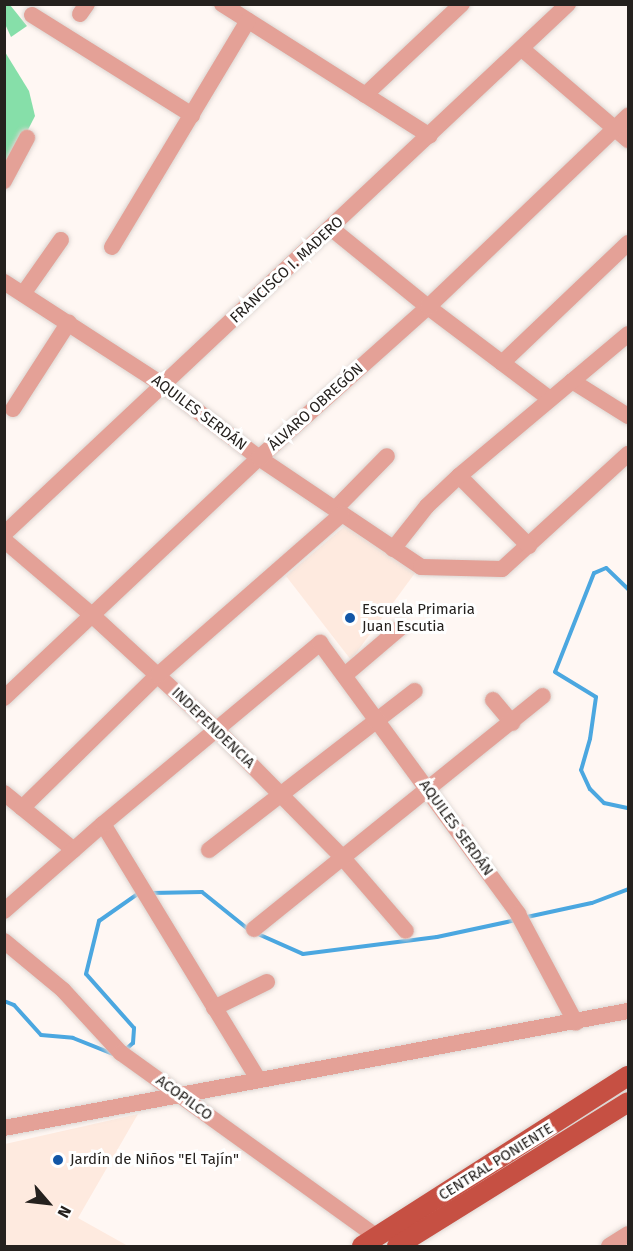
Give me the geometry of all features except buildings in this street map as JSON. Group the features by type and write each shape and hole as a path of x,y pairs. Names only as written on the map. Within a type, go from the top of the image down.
{"main road":[{"name":"CENTRAL PONIENTE","path":"370,1242 628,1076"},
{"name":"CENTRAL PONIENTE","path":"397,1246 628,1102"}],"street":[{"path":"222,4 430,136"},
{"path":"365,95 462,4"},
{"name":"FRANCISCO I. MADERO","path":"5,534 332,229 568,4"},
{"path":"34,9 192,115"},
{"path":"112,247 248,21"},
{"path":"522,48 628,140"},
{"name":"ÁLVARO OBREGÓN","path":"4,698 259,458 428,307 628,116"},
{"path":"4,181 27,138"},
{"path":"332,229 428,307 550,399"},
{"path":"23,294 61,240"},
{"path":"502,363 628,243"},
{"name":"AQUILES SERDÁN","path":"4,282 164,385 259,458 421,567 502,569 529,546"},
{"path":"13,409 69,322"},
{"path":"393,549 427,506 459,476 628,334"},
{"path":"572,381 628,416"},
{"path":"459,476 529,546 628,454"},
{"path":"22,808 158,675 339,511 387,456"},
{"name":"INDEPENDENCIA","path":"5,534 215,728 344,858 406,931"},
{"path":"345,675 400,628"},
{"name":"AQUILES SERDÁN","path":"215,728 320,643 518,914 576,1023"},
{"path":"209,850 376,718 415,691"},
{"path":"254,929 543,696"},
{"path":"493,700 512,723"},
{"path":"4,911 215,728"},
{"path":"4,793 74,850"},
{"path":"103,824 258,1079"},
{"name":"ACOPILCO","path":"4,941 63,990 121,1053 182,1096 370,1242"},
{"path":"214,1008 267,982"},
{"path":"4,1128 182,1096 258,1079 576,1023 628,1011"},
{"path":"609,1246 628,1234"}],"shaded area":[{"name":"Escuela Primaria Juan Escutia","path":"346,525 415,573 351,660 286,576"},
{"name":"Jardín de Niños \"El Tajín\"","path":"138,1114 78,1218 128,1246 5,1246 5,1144"}],"green space":[{"path":"5,4 10,5 27,26 11,37 5,24"},
{"path":"5,52 29,91 35,116 5,175"}],"waterway":[{"path":"628,589 606,568 594,573 555,672 596,697 590,739 581,770 590,789 604,803 628,808"},
{"path":"527,917 592,903 628,889"},
{"path":"152,893 202,892 248,929"},
{"path":"124,1051 133,1043 134,1028 86,974 99,921 139,893"},
{"path":"258,934 303,954 437,937 516,920"},
{"path":"4,1001 14,1005 41,1035 73,1038 113,1054"}],"place":[{"name":"Escuela Primaria Juan Escutia","path":"350,618"},
{"name":"Jardín de Niños \"El Tajín\"","path":"58,1160"}]}
